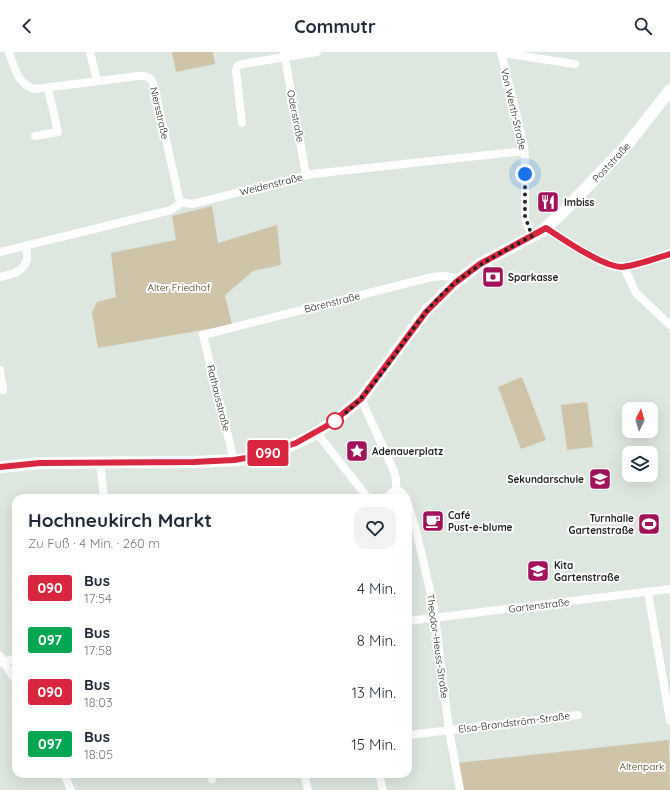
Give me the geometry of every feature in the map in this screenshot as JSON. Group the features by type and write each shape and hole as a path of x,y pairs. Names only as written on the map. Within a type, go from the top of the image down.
{"street":[{"name":"Niersstraße","path":"9,52 17,74 24,84 35,89 141,76 147,77 153,82 180,202"},
{"path":"90,52 97,81"},
{"path":"242,123 236,71 238,66 284,55 317,52"},
{"name":"Von Werth-Straße","path":"532,236 525,216 524,152 501,52 575,64"},
{"name":"Oderstraße","path":"284,55 306,175"},
{"path":"35,136 58,132 48,88"},
{"name":"Poststraße","path":"0,467 40,463 194,462 234,460 251,458 276,450 296,443 316,432 337,419 361,399 426,312 460,278 485,261 546,228 568,207 623,149 670,90"},
{"name":"Weidenstraße","path":"180,202 192,204 306,175 524,152"},
{"path":"0,252 171,210 180,202"},
{"path":"546,228 603,263 612,266 624,267 670,254"},
{"path":"0,277 12,274 22,267 27,259 26,246"},
{"path":"624,267 636,293 670,325"},
{"name":"Bärenstraße","path":"204,335 432,277 444,276 460,278"},
{"name":"Rathausstraße","path":"204,335 234,460"},
{"path":"0,370 3,390"},
{"path":"361,399 394,471 396,489 390,494"},
{"path":"316,432 365,494"},
{"path":"100,462 104,494"},
{"path":"396,489 403,494"},
{"name":"Theodor-Heuss-Straße","path":"412,517 418,536 435,617 450,730 460,790"},
{"name":"Gartenstraße","path":"412,620 670,589"},
{"path":"648,592 670,720"},
{"path":"12,659 1,660 12,676"},
{"name":"Elsa-Brandström-Straße","path":"412,735 578,715"},
{"path":"66,778 71,790"},
{"path":"305,778 308,790"},
{"path":"381,778 383,790"}],"green space":[{"path":"172,52 213,52 215,64 176,72"},
{"name":"Alter Friedhof","path":"212,206 218,243 277,225 281,265 253,271 225,295 232,325 98,348 92,313 97,302 116,297 111,253 176,240 172,216"},
{"path":"522,377 546,440 521,449 498,387"},
{"path":"587,402 593,447 567,450 561,405"},
{"name":"Altenpark","path":"669,740 670,790 464,790 458,763"}],"bus line":[{"name":"090","path":"0,467 40,463 194,462 234,460 270,453 309,437 345,413 364,396 426,312 448,289 460,278 480,264 546,228 606,264 612,266 624,267 670,254"}],"place":[{"name":"Imbiss","path":"548,202"},
{"name":"Sparkasse","path":"493,277"},
{"name":"Adenauerplatz","path":"357,451"},
{"name":"Sekundarschule","path":"600,479"},
{"name":"Café Pust-e-blume","path":"433,521"},
{"name":"Turnhalle Gartenstraße","path":"649,524"},
{"name":"Kita Gartenstraße","path":"538,571"}],"route":[{"path":"335,421 364,396 435,301 460,278 474,268 532,236 525,216 525,174"}]}
